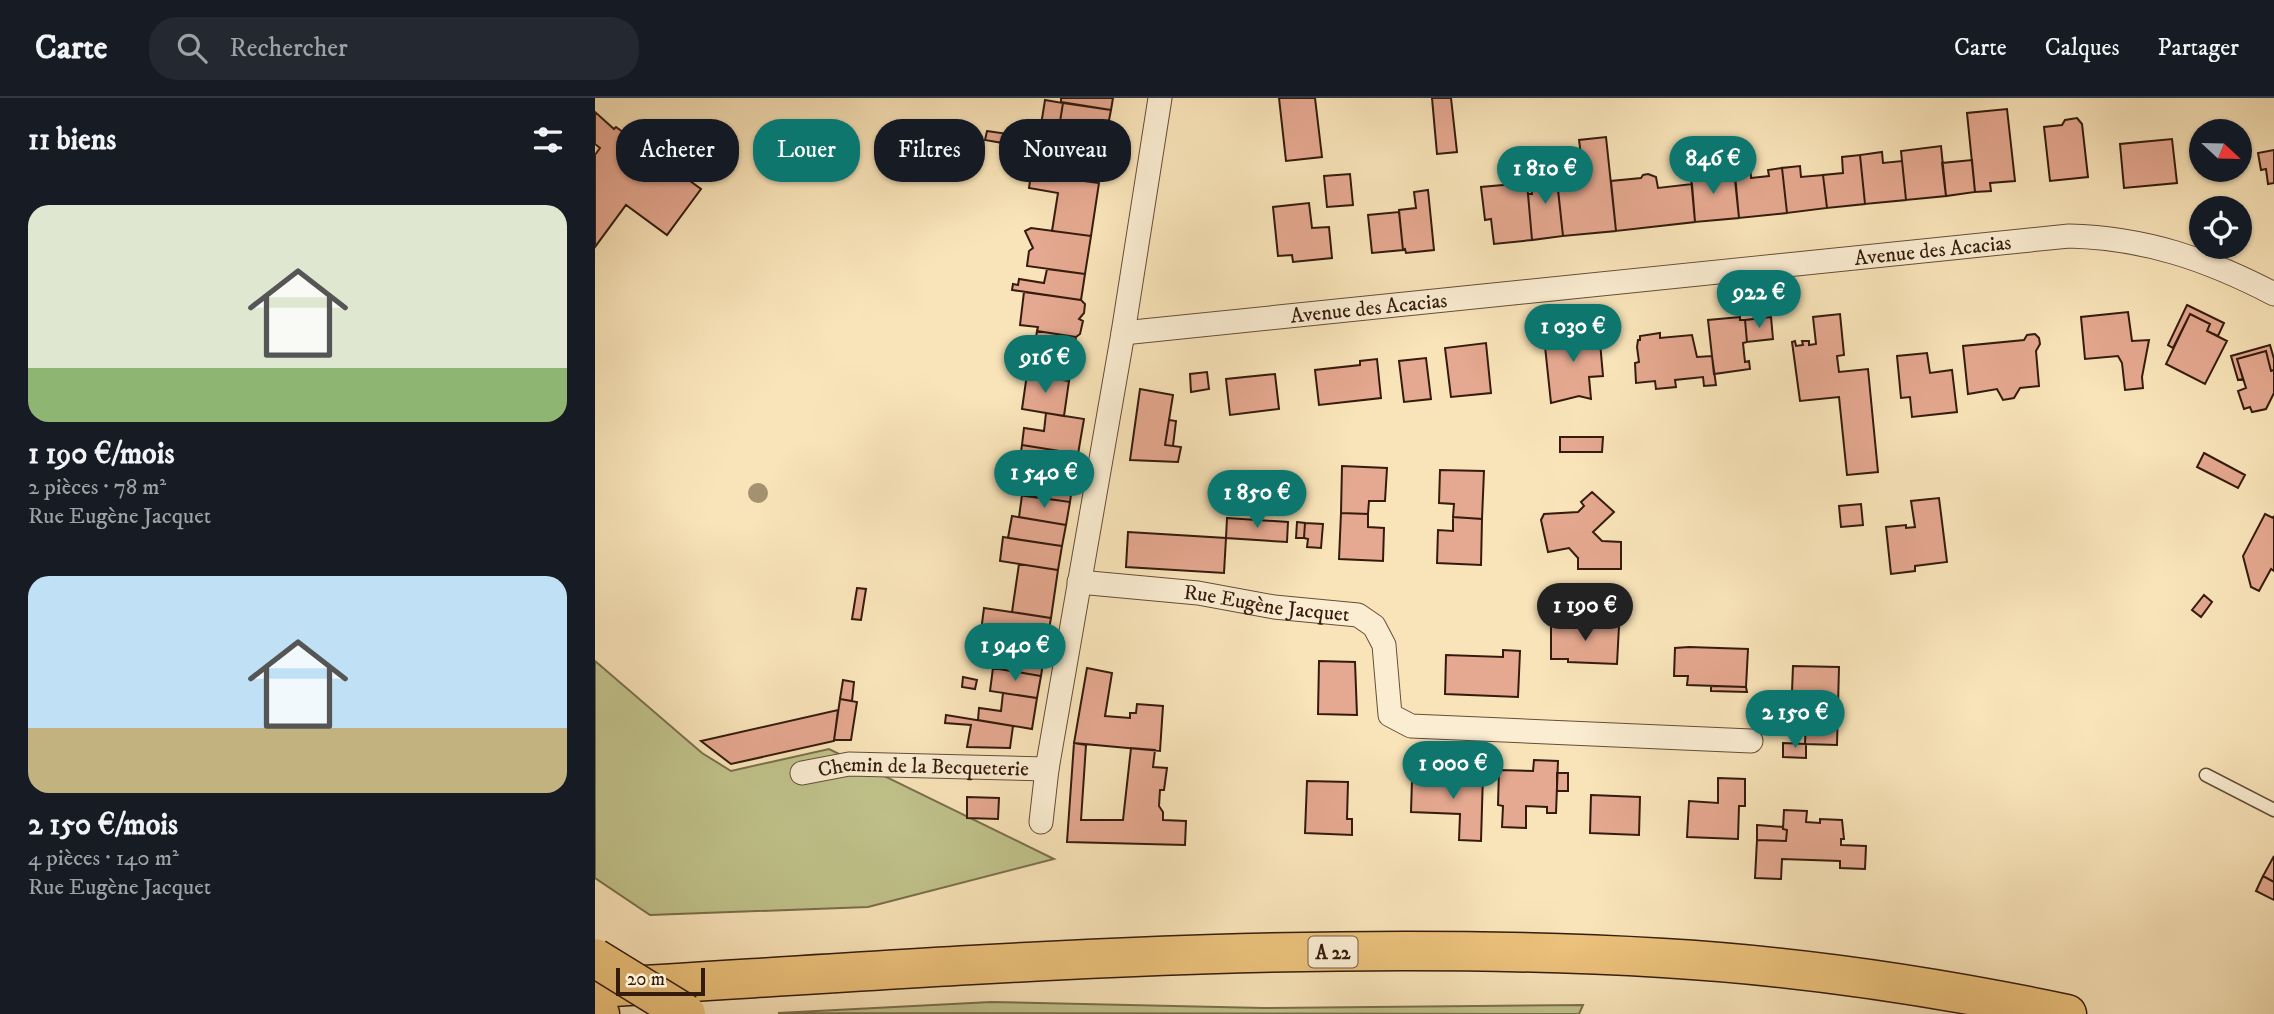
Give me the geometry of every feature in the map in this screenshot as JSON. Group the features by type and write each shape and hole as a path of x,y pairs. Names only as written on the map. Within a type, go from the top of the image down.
{"highway":[{"name":"A 22","path":"595,988 1155,958 1311,952 1495,952 1665,958 1779,968 1945,990 2067,1014"},
{"path":"595,958 686,1014"},
{"path":"595,1011 600,1014"}],"street":[{"path":"1041,822 1047,769 1123,333 1160,98"},
{"name":"Avenue des Acacias","path":"1123,333 2059,236 2115,238 2163,248 2220,268 2274,294"},
{"name":"Rue Eugène Jacquet","path":"1079,582 1198,593 1274,607 1358,615 1374,626 1384,645 1390,715 1411,726 1751,741"},
{"name":"Chemin de la Becqueterie","path":"802,773 849,764 1047,769"}],"lane":[{"path":"2206,775 2274,810"}],"green space":[{"path":"595,661 702,753 731,771 829,749 1054,859 868,907 650,915 595,878"},
{"path":"991,1002 1264,1008 1583,1005 1579,1014 778,1013"}],"building":[{"path":"1061,98 1113,98 1111,110 1061,102"},
{"path":"1279,98 1315,98 1322,157 1286,161"},
{"path":"1432,98 1451,98 1457,152 1437,154"},
{"path":"1045,100 1063,103 1060,119 1042,119"},
{"path":"1063,103 1111,110 1109,119 1060,119"},
{"path":"2007,109 2015,181 1990,183 1991,191 1975,192 1967,113"},
{"path":"595,112 614,129 616,127 616,182 691,182 701,189 667,235 626,205 595,247 595,155 600,148 595,144"},
{"path":"2077,118 2082,124 2088,177 2050,181 2044,127 2062,125 2065,120"},
{"path":"987,131 999,133 999,142 985,140"},
{"path":"1606,137 1616,231 1563,236 1558,189 1573,188 1570,163 1582,162 1579,140"},
{"path":"2172,139 2177,183 2124,188 2120,144"},
{"path":"1941,146 1946,196 1906,200 1901,151"},
{"path":"2274,150 2274,183 2268,184 2266,169 2261,170 2258,153"},
{"path":"1882,152 1883,163 1902,161 1906,200 1865,204 1860,155"},
{"path":"1860,155 1865,204 1827,208 1823,175 1843,173 1842,157"},
{"path":"1972,160 1975,192 1946,196 1942,163"},
{"path":"1750,162 1751,178 1769,176 1768,170 1782,168 1787,213 1739,218 1734,164"},
{"path":"1710,164 1712,182 1735,180 1739,218 1695,222 1690,167"},
{"path":"1800,166 1801,177 1823,175 1827,208 1787,213 1782,168"},
{"path":"1547,170 1547,173 1556,172 1563,236 1532,240 1529,172"},
{"path":"1350,174 1353,205 1327,207 1324,176"},
{"path":"1648,174 1656,177 1658,188 1692,184 1695,222 1616,231 1611,181 1641,178"},
{"path":"1030,182 1099,183 1091,236 1052,231 1058,193 1029,188"},
{"path":"1527,183 1532,240 1494,244 1491,219 1485,220 1481,187"},
{"path":"1428,190 1434,250 1406,253 1405,249 1403,250 1399,210 1416,208 1414,192"},
{"path":"1309,203 1312,228 1329,227 1332,258 1293,262 1292,255 1278,256 1273,207"},
{"path":"1399,212 1403,250 1372,253 1368,215"},
{"path":"1031,228 1091,236 1085,274 1027,266 1029,251 1033,248 1025,231"},
{"path":"1047,269 1085,274 1081,300 1012,290 1013,284 1018,285 1019,279 1044,283"},
{"path":"1024,292 1081,300 1085,304 1084,313 1079,319 1083,321 1080,334 1076,337 1037,331 1038,327 1020,325"},
{"path":"2187,305 2224,323 2218,336 2207,331 2210,324 2190,314 2173,348 2168,345"},
{"path":"2128,312 2132,341 2149,340 2142,377 2143,388 2125,390 2122,363 2118,356 2085,359 2081,317"},
{"path":"1840,314 1844,355 1837,356 1839,372 1868,369 1878,472 1847,475 1839,397 1800,401 1792,342 1795,341 1796,346 1803,345 1802,341 1809,341 1809,345 1816,344 1813,317"},
{"path":"2190,314 2210,324 2207,331 2227,341 2205,384 2166,364"},
{"path":"1740,317 1740,320 1745,320 1747,342 1743,343 1745,362 1749,361 1750,369 1714,374 1708,320"},
{"path":"1771,317 1773,339 1747,342 1745,320"},
{"path":"1037,331 1076,337 1069,381 1030,375"},
{"path":"1599,331 1603,376 1589,377 1591,399 1579,396 1551,403 1544,337"},
{"path":"1660,333 1660,338 1692,335 1697,357 1712,356 1716,385 1704,386 1703,377 1675,380 1676,387 1656,389 1655,381 1636,383 1638,340 1640,336"},
{"path":"2035,334 2040,344 2036,351 2039,386 2020,388 2014,398 2003,400 1997,389 1968,394 1963,346 2024,340 2027,335"},
{"path":"1486,343 1491,393 1451,397 1445,348"},
{"path":"2270,345 2274,370 2271,371 2266,351 2237,359 2243,379 2238,380 2231,356"},
{"path":"2266,351 2271,371 2274,370 2274,393 2266,409 2252,412 2250,407 2244,409 2238,391 2246,388 2237,359"},
{"path":"1927,353 1930,373 1952,370 1957,412 1912,417 1910,397 1901,398 1897,356"},
{"path":"1426,358 1431,399 1404,402 1399,361"},
{"path":"1377,359 1381,398 1319,405 1315,370 1360,365 1360,361"},
{"path":"1207,372 1209,389 1191,392 1190,374"},
{"path":"1027,374 1069,381 1064,416 1022,409"},
{"path":"1275,374 1279,409 1230,415 1226,379"},
{"path":"1140,389 1173,395 1165,445 1181,447 1178,462 1130,460"},
{"path":"1046,413 1084,419 1078,454 1022,445 1024,428 1044,431"},
{"path":"1169,420 1176,421 1173,446 1165,445"},
{"path":"1560,437 1603,437 1602,452 1560,452"},
{"path":"1022,445 1078,454 1073,481 1032,474 1033,468 1019,465"},
{"path":"2204,453 2245,475 2238,488 2197,467"},
{"path":"1342,466 1387,468 1385,501 1369,501 1368,514 1341,513"},
{"path":"1440,470 1484,471 1482,519 1453,517 1454,504 1439,503"},
{"path":"1027,473 1073,481 1070,502 1024,496"},
{"path":"1592,492 1614,512 1593,532 1602,541 1621,542 1621,569 1578,569 1578,558 1569,548 1548,552 1541,520 1544,514 1578,512 1584,506 1581,502"},
{"path":"1022,495 1070,502 1066,525 1019,517"},
{"path":"1939,498 1947,562 1915,566 1915,571 1891,574 1886,527 1915,527 1911,501"},
{"path":"1861,504 1863,525 1841,527 1839,506"},
{"path":"1341,513 1368,514 1368,527 1384,528 1383,561 1339,559"},
{"path":"2265,514 2273,518 2274,516 2274,571 2271,569 2259,591 2251,587 2243,556"},
{"path":"1012,516 1066,525 1062,546 1008,538"},
{"path":"1453,517 1482,519 1481,565 1437,563 1438,530 1453,531"},
{"path":"1227,518 1288,522 1287,542 1226,538"},
{"path":"1297,522 1305,523 1304,538 1296,538"},
{"path":"1305,523 1323,524 1321,548 1307,547 1308,539 1304,538"},
{"path":"1128,532 1226,538 1224,573 1126,567"},
{"path":"1003,537 1062,546 1058,570 1000,561"},
{"path":"1019,564 1058,570 1051,618 1012,612"},
{"path":"857,588 866,589 861,620 852,619"},
{"path":"2204,595 2212,602 2201,617 2192,610"},
{"path":"984,608 1051,618 1045,649 980,639"},
{"path":"1551,624 1619,626 1617,664 1551,659"},
{"path":"991,641 1045,649 1041,676 987,667"},
{"path":"1675,648 1748,649 1746,687 1687,685 1688,676 1674,676"},
{"path":"1503,650 1520,651 1518,697 1445,694 1446,655 1503,657"},
{"path":"1319,661 1355,662 1357,715 1318,714"},
{"path":"1793,666 1839,667 1837,745 1805,744 1807,693 1792,692"},
{"path":"993,668 1041,676 1037,698 990,691"},
{"path":"1087,668 1112,673 1105,716 1130,718 1130,713 1136,713 1137,704 1163,706 1160,751 1074,743"},
{"path":"963,677 977,680 975,689 962,687"},
{"path":"843,680 854,682 852,701 840,699"},
{"path":"1711,686 1746,687 1747,692 1711,691"},
{"path":"1003,693 1037,698 1032,729 978,720 979,708 1001,711"},
{"path":"840,699 857,702 851,740 834,740"},
{"path":"838,710 834,741 731,764 701,741"},
{"path":"946,715 1013,726 1010,748 967,747 971,725 945,723"},
{"path":"1074,743 1086,745 1081,820 1123,820 1131,748 1155,750 1153,767 1167,768 1164,790 1160,790 1159,806 1163,812 1163,820 1186,821 1185,845 1067,842"},
{"path":"1783,743 1806,744 1806,758 1783,757"},
{"path":"1534,760 1558,761 1556,813 1547,813 1547,807 1526,806 1526,828 1502,827 1503,806 1498,805 1499,770 1533,771"},
{"path":"1444,772 1483,774 1481,841 1459,840 1460,814 1411,812 1412,780 1443,781"},
{"path":"1557,773 1568,773 1568,791 1557,791"},
{"path":"1718,778 1745,779 1745,806 1739,806 1738,839 1687,837 1689,801 1718,803"},
{"path":"1307,781 1348,782 1347,819 1352,819 1352,835 1305,833"},
{"path":"1591,795 1640,797 1639,835 1590,833"},
{"path":"967,797 999,798 998,819 967,818"},
{"path":"1784,810 1807,811 1806,822 1820,823 1820,819 1842,820 1844,839 1841,839 1841,845 1866,846 1865,869 1840,868 1840,861 1782,859 1781,879 1755,878 1757,840 1786,841 1787,830 1783,829"},
{"path":"1757,825 1783,827 1787,830 1786,841 1757,840"},
{"path":"2274,856 2274,882 2263,876"},
{"path":"2263,876 2274,882 2274,900 2256,891"}]}
